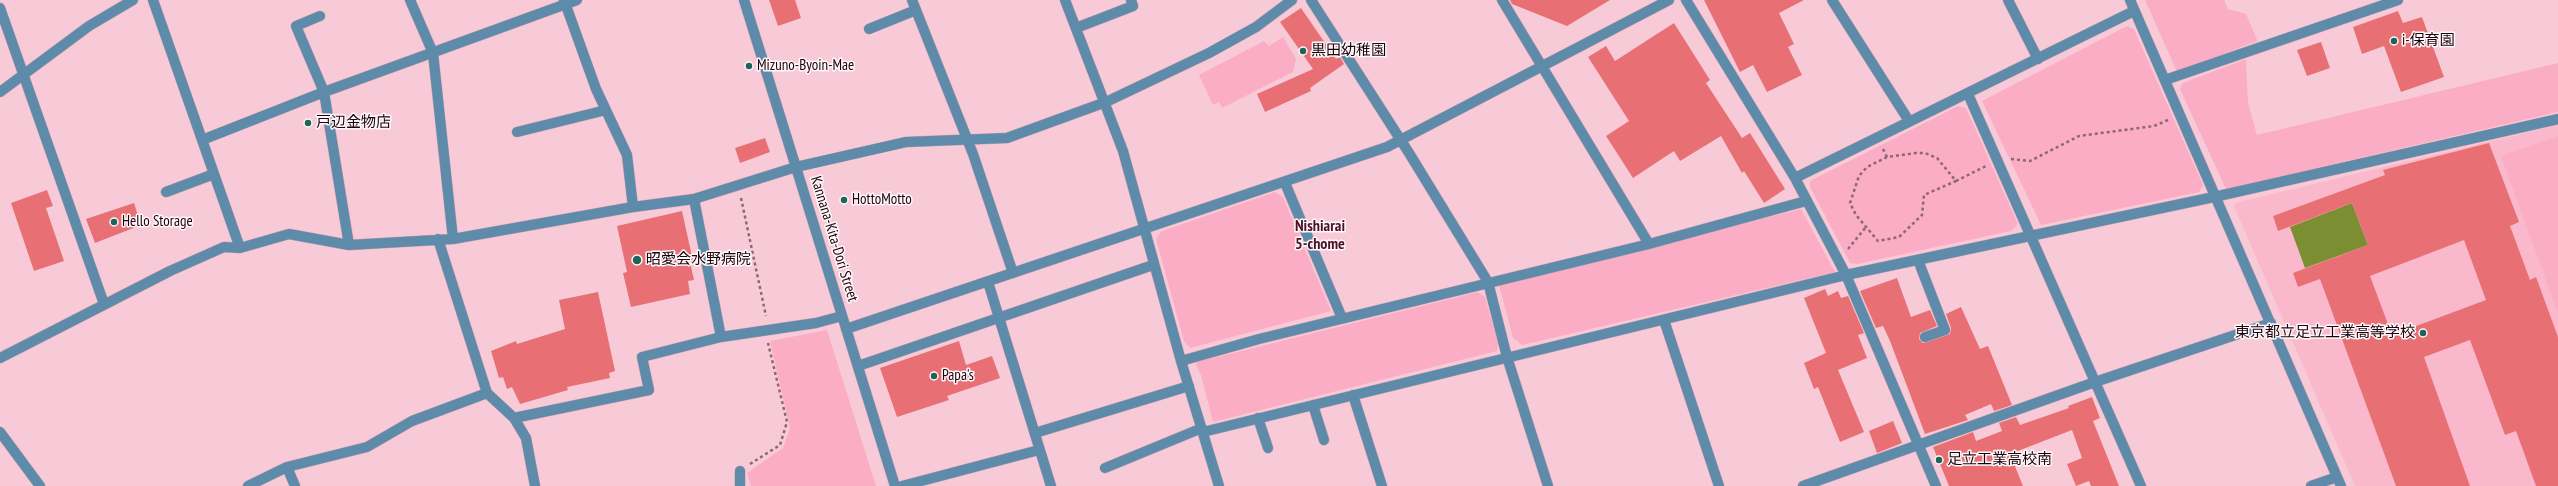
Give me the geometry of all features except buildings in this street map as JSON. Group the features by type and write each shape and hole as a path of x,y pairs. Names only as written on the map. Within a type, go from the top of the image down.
{"street":[{"path":"0,92 89,26 133,0"},
{"path":"153,0 240,248"},
{"path":"410,0 433,53 453,239"},
{"path":"202,140 324,92 433,53 565,2 577,0"},
{"name":"Kannana-Kita-Dori Street","path":"744,0 895,486"},
{"path":"912,0 967,139 1013,273"},
{"path":"1065,0 1106,102 1123,151 1153,265 1219,486"},
{"path":"1076,28 1133,6 1130,0"},
{"path":"0,358 104,304 206,254 224,247 240,248 290,234 348,245 453,239 633,207 694,199 796,167 906,142 1007,138 1106,102 1215,49 1256,27 1292,0"},
{"path":"1312,0 1488,282 1507,357 1548,486"},
{"path":"1502,0 1648,244"},
{"path":"846,328 1285,183 1401,141 1542,65 1668,0"},
{"path":"1686,0 1795,178 1846,275 1936,486"},
{"path":"1832,0 1909,122"},
{"path":"2008,0 2038,59"},
{"path":"2130,0 2214,197 2271,323 2339,481 2311,486"},
{"path":"2165,80 2398,0"},
{"path":"565,2 596,89 627,155 633,207"},
{"path":"0,8 104,304"},
{"path":"869,29 916,10"},
{"path":"1795,178 2134,11"},
{"path":"320,16 296,26 324,92 348,245"},
{"path":"1968,94 2140,486"},
{"path":"517,132 606,110"},
{"path":"1105,468 1203,430 1353,396 1846,275 2214,197 2558,119"},
{"path":"166,192 214,174"},
{"path":"1285,183 1342,318"},
{"path":"694,199 721,337"},
{"path":"1181,362 1259,339 1648,244 1806,201"},
{"path":"438,239 487,393 514,418 526,438 535,486"},
{"path":"1918,260 1945,330 1925,337"},
{"path":"858,366 1153,265"},
{"path":"988,282 1050,486"},
{"path":"514,418 649,390 642,357 721,337 816,322 842,316"},
{"path":"1664,320 1719,486"},
{"path":"1803,486 2095,382 2271,323"},
{"path":"1035,433 1189,386"},
{"path":"248,486 287,467 367,447 412,420 487,393"},
{"path":"1353,396 1382,486"},
{"path":"1313,405 1324,440"},
{"path":"1258,418 1268,448"},
{"path":"0,432 40,486"},
{"path":"902,486 1039,450"},
{"path":"287,467 295,486"},
{"path":"740,471 740,486"}],"path":[{"path":"1956,181 1937,158 1925,153 1887,157 1868,167 1859,176 1850,202 1856,215 1878,241 1899,237 1922,215 1924,194 1956,181 1998,161 2005,158 2030,161 2080,136 2154,126 2180,115"},
{"path":"1877,137 1887,157"}],"shaded area":[{"path":"2145,0 2224,0 2228,9 2246,14 2258,42 2257,41 2177,72"},
{"path":"2127,26 2134,29 2203,185 2199,192 2041,225 1982,101"},
{"path":"1283,37 1296,59 1293,72 1222,108 1219,102 1213,105 1199,75 1264,41 1269,46"},
{"path":"2246,59 2248,103 2257,135 2558,63 2558,112 2226,189 2180,89 2183,83"},
{"path":"1958,106 1966,108 2018,224 2011,231 1857,264 1850,263 1810,187 1810,181"},
{"name":"東京都立足立工業高等学校","path":"2558,125 2558,486 2355,486 2234,206 2235,203"},
{"path":"2558,136 2558,313 2501,156"},
{"path":"1275,192 1283,197 1331,311 1190,348 1184,341 1156,239 1162,231"},
{"path":"2352,203 2368,245 2305,268 2290,227"},
{"path":"1801,209 1835,272 1522,345 1513,338 1499,285"},
{"path":"1478,292 1485,297 1498,343 1497,351 1213,422 1201,375 1196,365 1197,362"},
{"path":"827,330 876,486 751,486 747,473 783,448 790,428 770,341"}],"place":[{"name":"i-保育園","path":"2394,41"},
{"name":"黒田幼稚園","path":"1303,51"},
{"name":"Mizuno-Byoin-Mae","path":"749,66"},
{"name":"戸辺金物店","path":"308,123"},
{"name":"HottoMotto","path":"844,200"},
{"name":"Hello Storage","path":"114,222"},
{"name":"昭愛会水野病院","path":"637,260"},
{"name":"東京都立足立工業高等学校","path":"2423,333"},
{"name":"Papa's","path":"934,376"},
{"name":"足立工業高校南","path":"1939,460"}],"district":[{"name":"Nishiarai 5-chome","path":"1320,235"}]}
